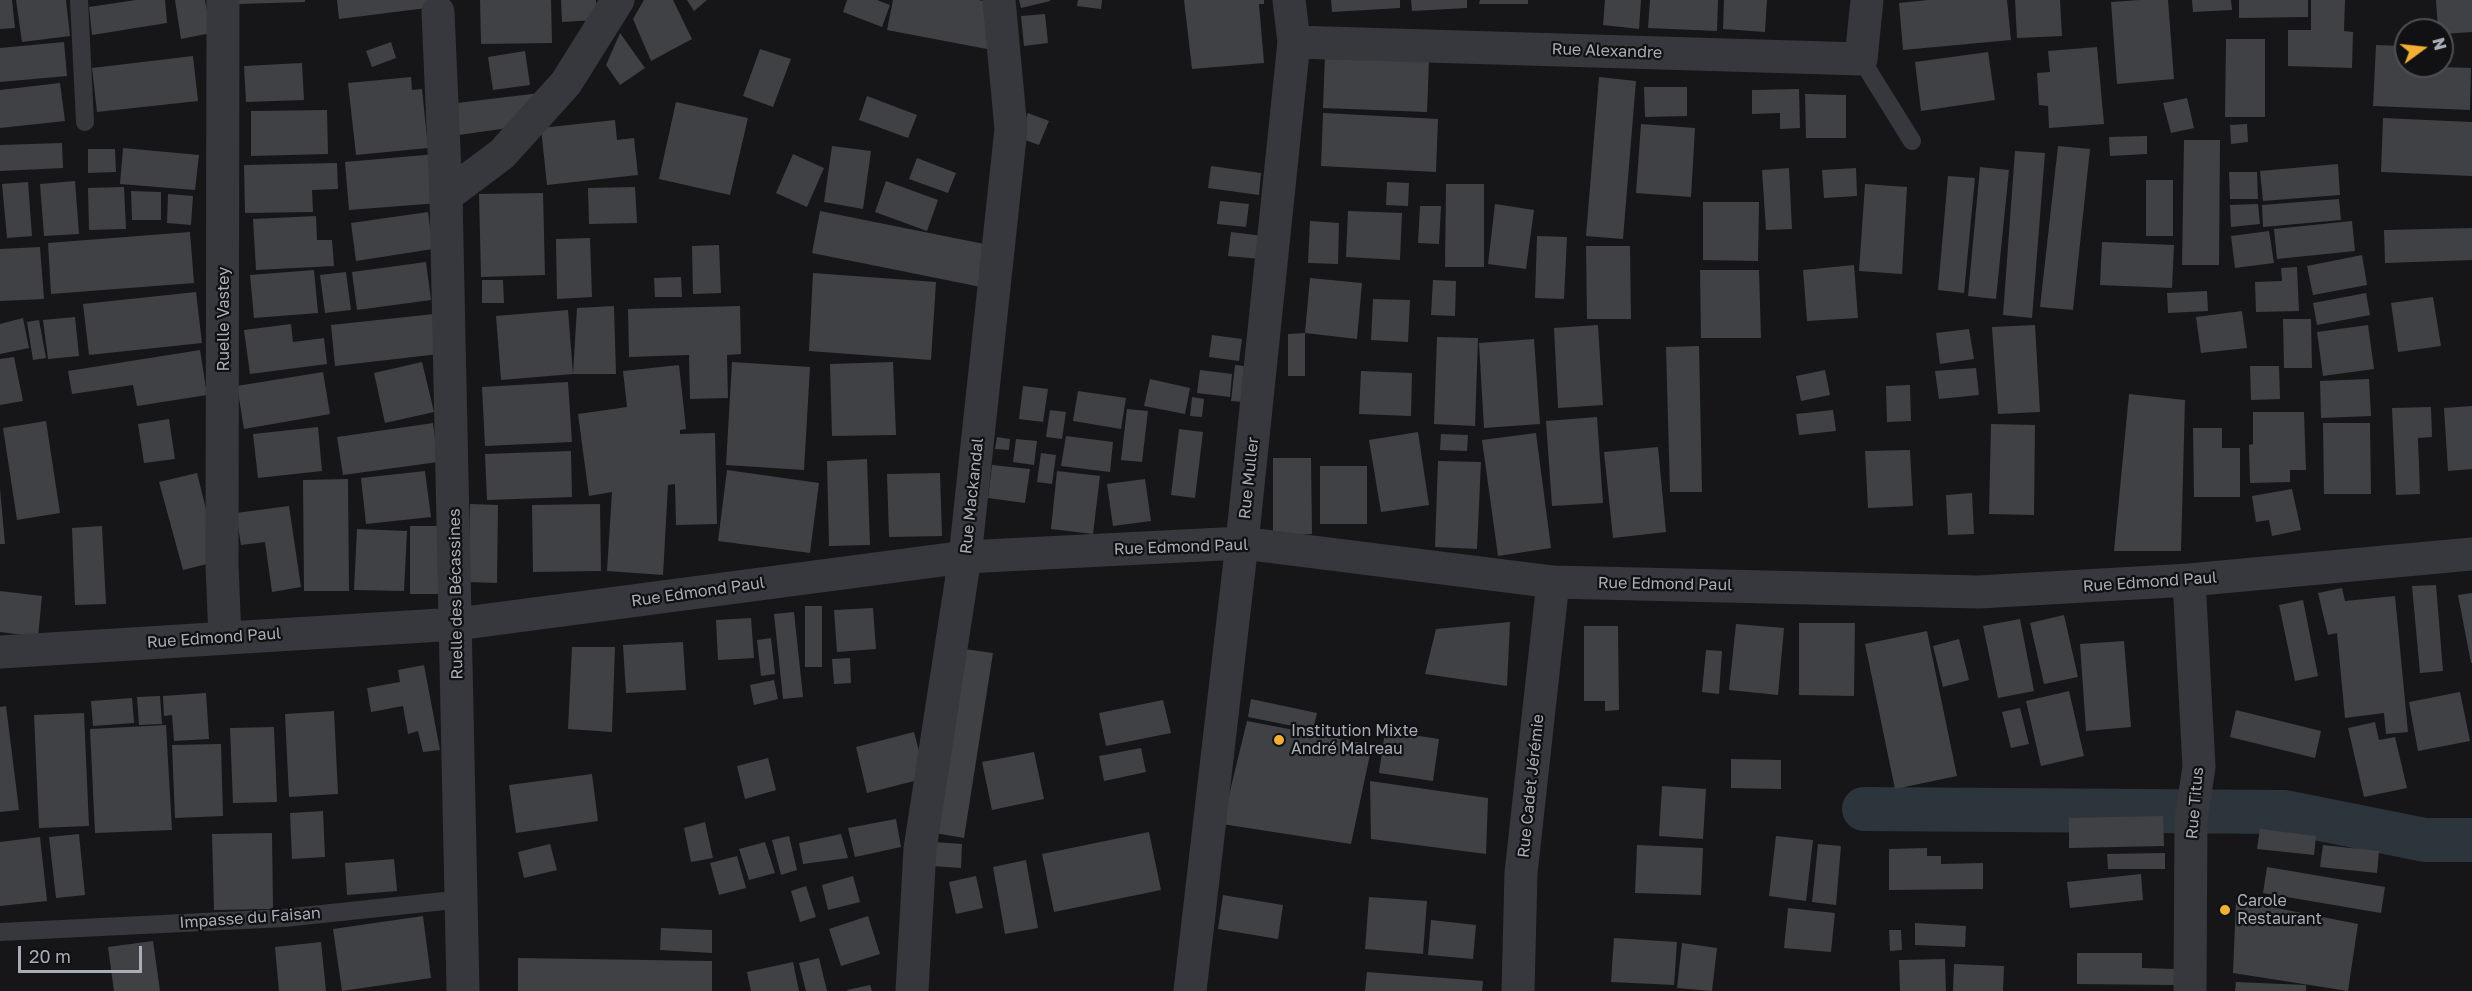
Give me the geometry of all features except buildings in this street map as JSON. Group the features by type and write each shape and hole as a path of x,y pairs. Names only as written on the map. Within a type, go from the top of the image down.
{"street":[{"name":"Ruelle Vastey","path":"223,0 222,565 225,638"},
{"path":"446,196 502,154 566,83 618,0"},
{"name":"Rue Mackandal","path":"912,991 920,849 965,557 1011,129 999,0"},
{"name":"Rue Muller","path":"1190,991 1242,543 1294,42 1289,0"},
{"path":"1861,59 1867,0"},
{"name":"Ruelle des Bécassines","path":"438,12 446,196 464,991"},
{"name":"Rue Alexandre","path":"1294,42 1861,59"},
{"name":"Rue Edmond Paul","path":"0,652 457,624 965,557 1242,543 1553,582 1979,592 2189,580 2472,554"},
{"name":"Rue Titus","path":"2189,580 2199,767 2191,820 2190,991"},
{"name":"Rue Cadet Jérémie","path":"1518,991 1521,873 1553,582"}],"lane":[{"path":"79,0 86,122"},
{"path":"1861,59 1912,141"},
{"name":"Impasse du Faisan","path":"0,932 284,918 463,899"}],"waterway":[{"path":"1864,809 2285,812 2425,840 2472,840"}],"place":[{"name":"Institution Mixte André Malreau","path":"1279,740"},
{"name":"Carole Restaurant","path":"2225,910"}]}
